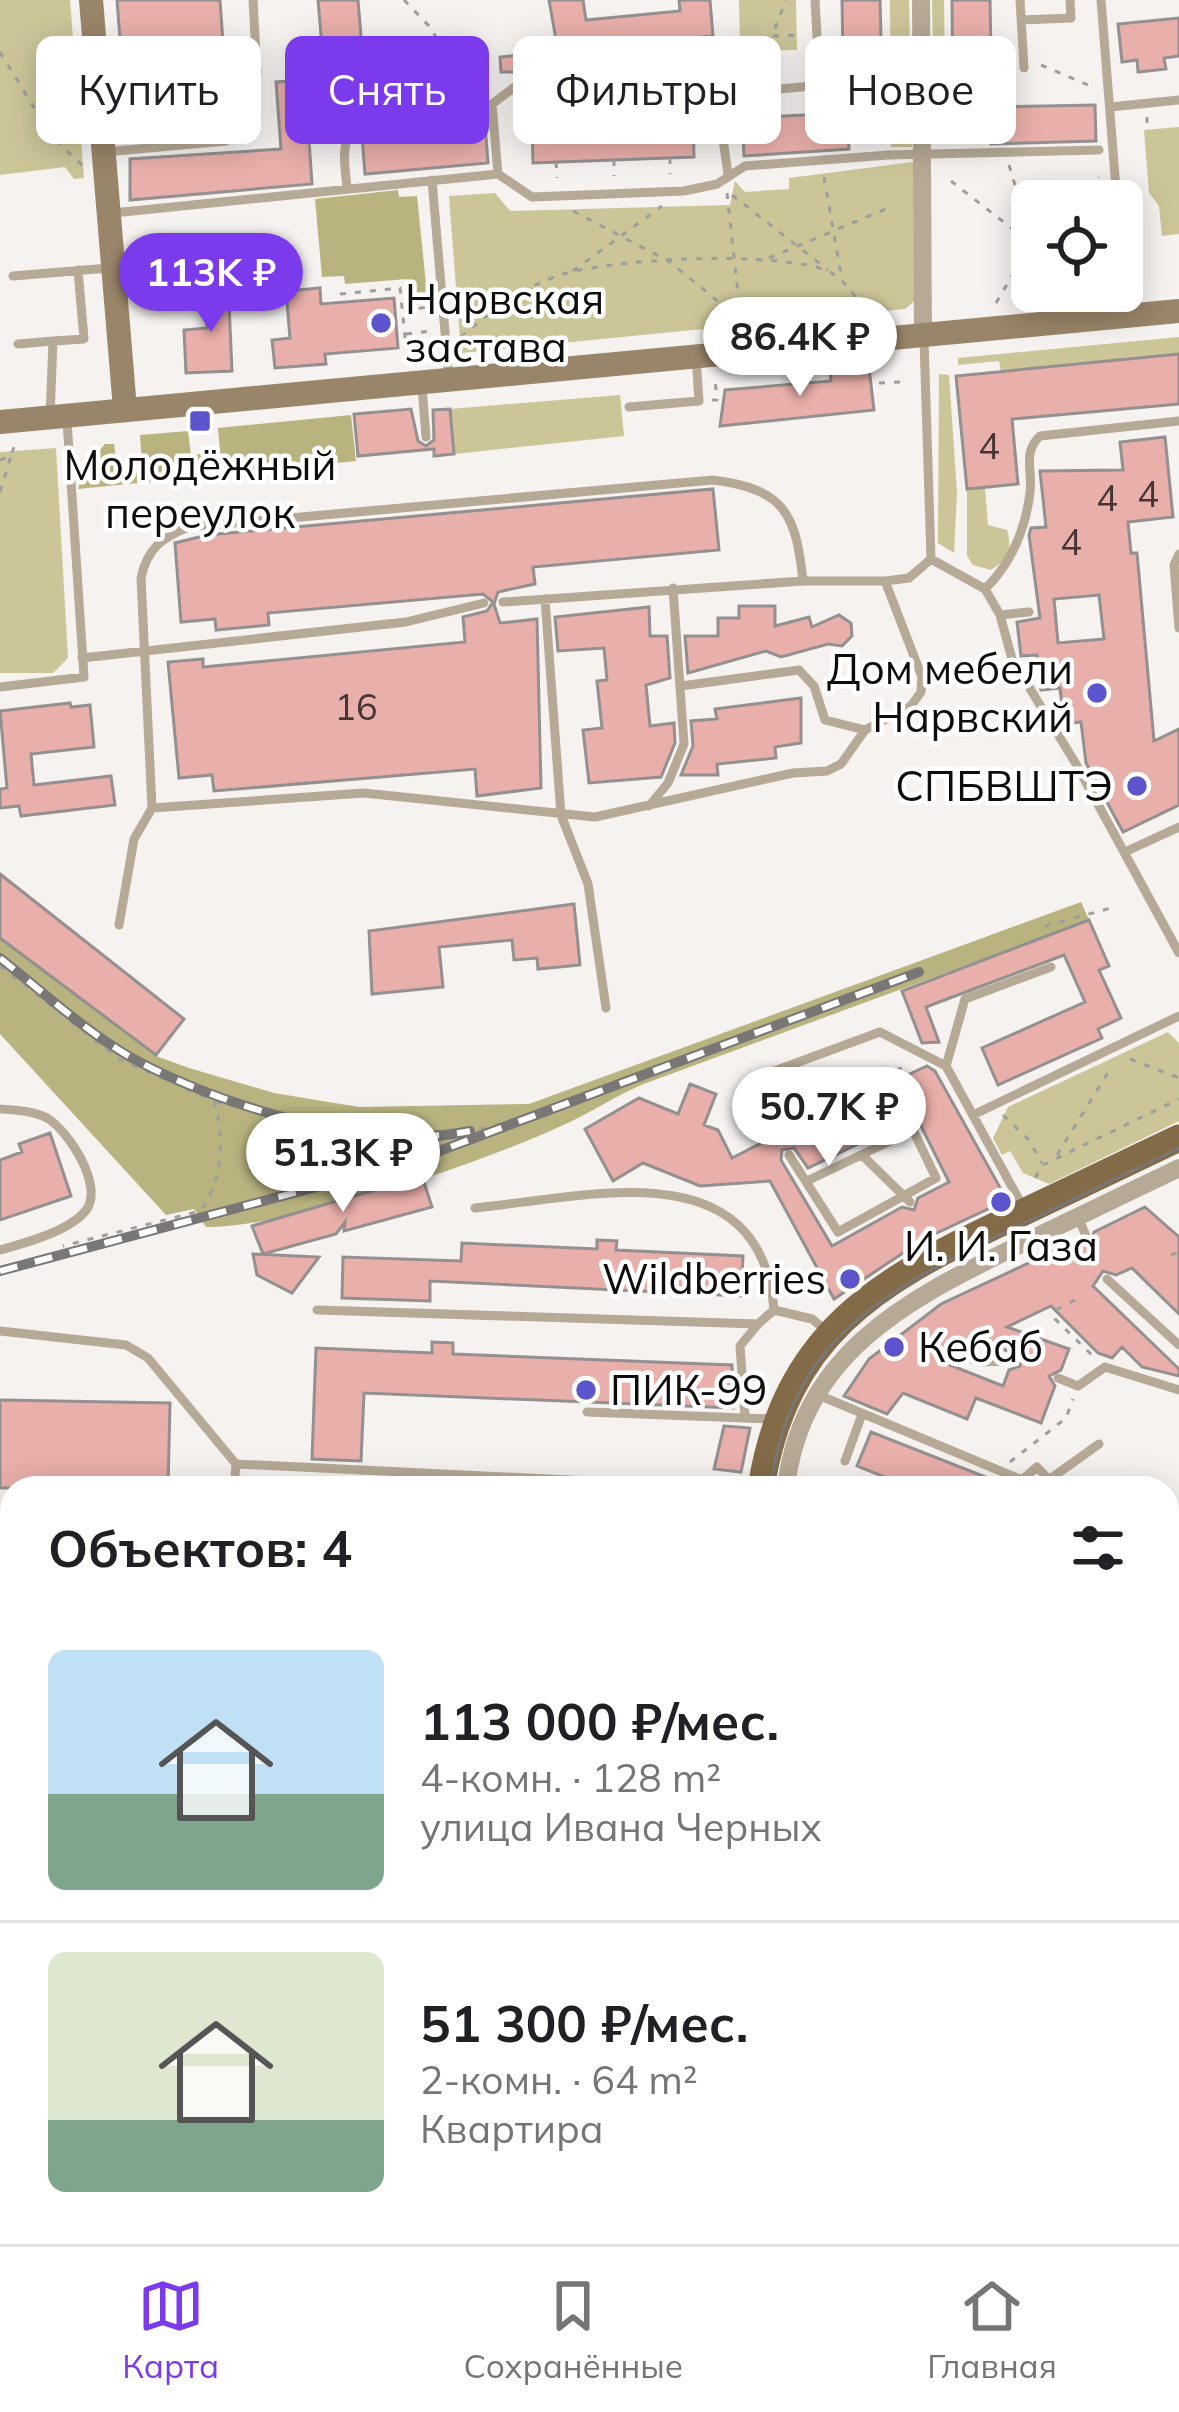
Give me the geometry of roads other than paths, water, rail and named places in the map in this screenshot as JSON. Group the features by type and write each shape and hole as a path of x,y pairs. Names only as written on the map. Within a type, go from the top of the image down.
{"main road":[{"path":"91,0 97,162 110,213 125,409"},
{"path":"0,422 422,381 448,368 696,357 1179,311"},
{"path":"764,1476 778,1420 802,1369 828,1332 872,1292 935,1248 1025,1212 1179,1138"}],"street":[{"path":"920,0 923,337"},
{"path":"790,1476 816,1394 848,1348 1078,1216 1179,1168"}],"lane":[{"path":"97,162 226,141 248,129 257,73 253,0"},
{"path":"781,89 811,86 819,72 815,0"},
{"path":"1020,0 1024,62"},
{"path":"1021,20 1071,19 1070,0"},
{"path":"1101,0 1115,180"},
{"path":"347,187 343,148 348,130 360,120 376,113 491,104 513,88"},
{"path":"1110,107 1179,100"},
{"path":"491,104 498,174"},
{"path":"110,213 287,199 347,187 498,174 532,197 722,188 728,174 726,144"},
{"path":"728,174 745,166 823,160 1099,150"},
{"path":"432,180 448,368"},
{"path":"13,275 114,267"},
{"path":"18,344 84,339 78,270"},
{"path":"1126,312 1126,317"},
{"path":"923,337 931,559"},
{"path":"0,687 84,677 53,341"},
{"path":"629,407 699,401 696,357"},
{"path":"422,381 426,436"},
{"path":"985,589 1012,556 1030,492 1030,450 1040,436 1179,421"},
{"path":"119,925 134,839 152,808 145,560 170,534 189,527 713,480 744,484 782,505 799,541 803,580"},
{"path":"1179,554 1174,565 1179,628"},
{"path":"503,602 803,580 885,581 909,578 931,559"},
{"path":"931,559 985,589 1000,615 1012,659 1076,764 1179,953"},
{"path":"152,808 364,793 596,818 827,771 841,764 865,730 911,706 921,692 922,676 885,581"},
{"path":"649,806 679,763 684,744 673,588"},
{"path":"545,598 561,814 588,884 606,1008"},
{"path":"82,658 406,622 484,603"},
{"path":"1000,615 1029,612"},
{"path":"681,686 799,670 814,686 825,720 865,730"},
{"path":"1127,850 1179,826"},
{"path":"946,1066 965,999 1051,967"},
{"path":"974,1115 1179,1016"},
{"path":"777,1130 764,1100 761,1076 880,1032 946,1066 1025,1212"},
{"path":"0,1108 46,1118 69,1138 92,1188 89,1207 76,1219 0,1250"},
{"path":"789,1155 838,1232 936,1178 913,1130 809,1180"},
{"path":"862,1154 907,1198"},
{"path":"475,1208 658,1190 726,1210 771,1274 774,1310"},
{"path":"1078,1216 1086,1236"},
{"path":"1107,1279 1179,1345"},
{"path":"317,1310 758,1324"},
{"path":"745,1416 740,1346 774,1310"},
{"path":"774,1310 812,1319 828,1332"},
{"path":"0,1331 126,1346 148,1358 236,1465 236,1476"},
{"path":"955,1352 980,1362 1013,1360"},
{"path":"1058,1378 1078,1386 1105,1367 1179,1390"},
{"path":"816,1394 861,1418 1009,1476"},
{"path":"587,1412 778,1420"},
{"path":"844,1461 861,1418"},
{"path":"1062,1476 1099,1444"},
{"path":"236,1465 474,1476"}],"tram line":[{"path":"773,1476 781,1437 798,1394 821,1358 883,1300 962,1254 1179,1148"}],"railway":[{"path":"0,958 115,1047 208,1093 342,1130 431,1136 470,1131"},
{"path":"0,1271 410,1162 919,972"}],"place":[{"name":"Нарвская застава","path":"381,323"},
{"name":"Молодёжный переулок","path":"200,421"},
{"name":"Дом мебели Нарвский","path":"1097,693"},
{"name":"СПБВШТЭ","path":"1137,786"},
{"name":"И. И. Газа","path":"1001,1202"},
{"name":"Wildberries","path":"850,1279"},
{"name":"Кебаб","path":"894,1347"},
{"name":"ПИК-99","path":"586,1390"}]}
